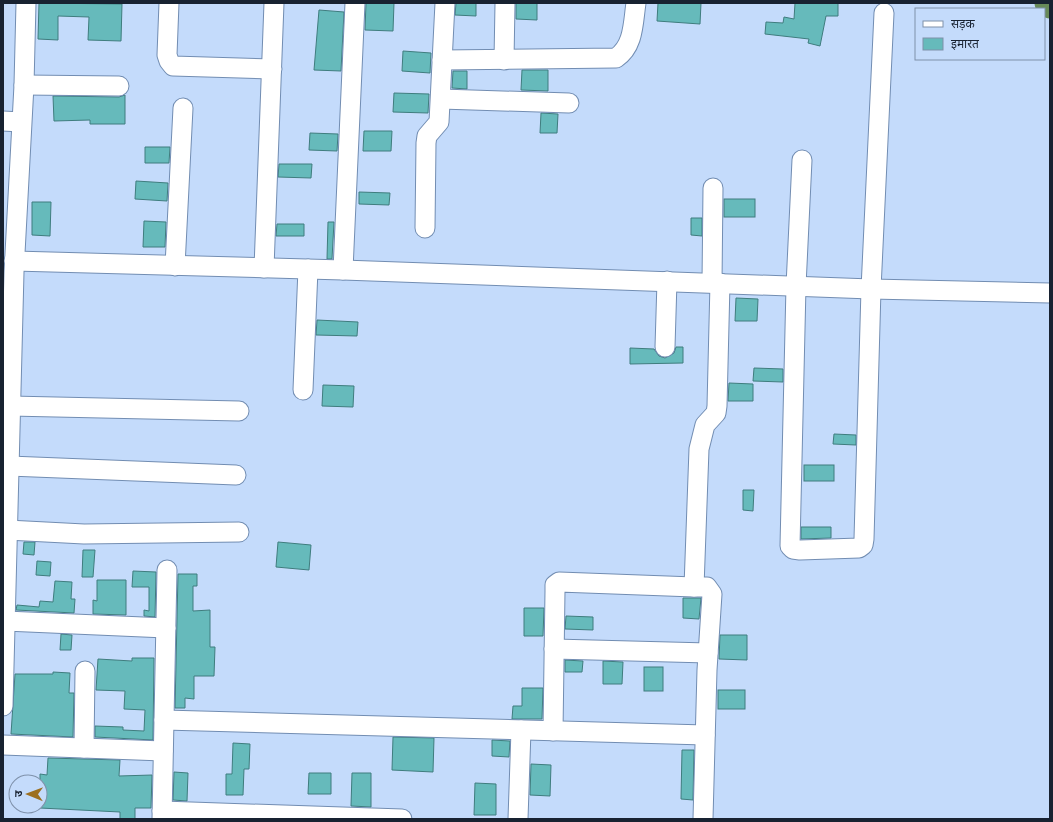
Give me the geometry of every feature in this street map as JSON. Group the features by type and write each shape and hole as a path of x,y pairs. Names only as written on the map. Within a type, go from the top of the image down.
{"street":[{"path":"3,706 7,530 6,488 9,466 6,437 10,406 8,324 11,252 12,121 24,85 26,3"},
{"path":"169,3 167,55 173,66 272,69"},
{"path":"264,268 274,3"},
{"path":"343,270 355,3"},
{"path":"425,228 426,143 428,136 439,122 445,3"},
{"path":"442,60 616,58 624,53 630,41 636,3"},
{"path":"504,60 505,4"},
{"path":"802,160 796,286 790,546 793,549 800,550 854,548 863,545 871,289 884,13"},
{"path":"24,85 119,86"},
{"path":"441,99 568,103"},
{"path":"175,266 183,108"},
{"path":"694,587 699,449 705,425 716,413 717,406 716,283 713,188"},
{"path":"11,252 175,266 343,270 871,289 1050,293"},
{"path":"303,390 308,269"},
{"path":"665,347 666,281"},
{"path":"10,406 239,411"},
{"path":"9,466 236,475"},
{"path":"7,530 84,534 239,532"},
{"path":"167,570 162,815 402,819"},
{"path":"553,731 555,585 559,582 707,587 712,594 708,653 703,819"},
{"path":"4,615 166,628"},
{"path":"554,649 708,653"},
{"path":"84,748 85,671"},
{"path":"164,720 705,735"},
{"path":"518,819 520,730"},
{"path":"3,745 163,751"}],"building":[{"path":"39,3 122,4 121,41 88,40 89,17 58,16 58,40 38,39"},
{"path":"366,3 394,3 393,31 365,30"},
{"path":"456,3 476,3 476,16 455,15"},
{"path":"516,3 537,3 537,20 516,19"},
{"path":"658,3 701,3 700,24 657,21"},
{"path":"795,3 838,3 838,16 826,16 820,46 808,43 809,39 765,34 766,22 783,23 784,17 794,19"},
{"path":"319,10 344,12 341,71 314,70"},
{"path":"403,51 431,53 430,73 402,71"},
{"path":"522,70 548,70 548,91 521,90"},
{"path":"453,71 467,71 467,89 452,88"},
{"path":"394,93 429,94 428,113 393,112"},
{"path":"125,95 125,124 90,124 90,120 54,121 53,96 119,97"},
{"path":"541,113 558,114 557,133 540,133"},
{"path":"364,131 392,131 391,151 363,151"},
{"path":"310,133 338,134 337,151 309,150"},
{"path":"145,147 170,147 169,163 145,163"},
{"path":"279,164 312,164 311,178 278,177"},
{"path":"136,181 168,183 167,201 135,199"},
{"path":"359,192 390,193 389,205 359,204"},
{"path":"724,199 755,199 755,217 724,217"},
{"path":"32,202 51,202 50,236 32,235"},
{"path":"691,218 702,218 702,236 691,235"},
{"path":"144,221 166,222 165,247 143,247"},
{"path":"328,222 334,222 332,259 327,259"},
{"path":"277,224 304,224 304,236 276,236"},
{"path":"736,298 758,299 757,321 735,321"},
{"path":"317,320 358,322 357,336 316,335"},
{"path":"676,347 683,347 683,363 630,364 630,348 654,349 659,356 665,358 674,353"},
{"path":"754,368 783,369 783,382 753,381"},
{"path":"729,383 753,384 753,401 728,401"},
{"path":"323,385 354,386 353,407 322,406"},
{"path":"834,434 856,435 856,445 833,444"},
{"path":"804,465 834,465 834,481 804,481"},
{"path":"743,490 754,490 753,511 743,510"},
{"path":"801,527 831,527 831,538 801,539"},
{"path":"24,542 35,542 34,555 23,554"},
{"path":"278,542 311,545 309,570 276,567"},
{"path":"83,550 95,550 93,577 82,577"},
{"path":"37,561 51,562 50,576 36,575"},
{"path":"133,571 156,572 155,617 144,616 144,610 149,611 149,587 132,587"},
{"path":"178,574 197,574 197,586 193,586 193,611 210,610 210,647 215,647 214,676 194,676 194,699 185,698 185,708 175,708"},
{"path":"97,580 126,580 126,615 93,614 93,600 97,601"},
{"path":"55,581 72,582 71,599 75,599 74,613 16,610 17,605 39,607 40,601 53,602"},
{"path":"683,598 701,598 699,619 683,618"},
{"path":"524,608 544,608 543,636 524,636"},
{"path":"566,616 593,617 593,630 565,629"},
{"path":"61,634 72,635 71,650 60,650"},
{"path":"720,635 747,635 747,660 719,659"},
{"path":"132,658 154,658 153,740 95,737 95,726 123,727 123,730 144,731 145,710 124,709 125,691 96,690 98,659 132,661"},
{"path":"565,660 583,661 582,672 565,672"},
{"path":"603,661 623,662 622,684 603,684"},
{"path":"644,667 663,667 663,691 644,691"},
{"path":"53,672 70,673 69,693 74,693 73,737 11,734 15,674 53,674"},
{"path":"522,688 543,688 542,719 512,719 513,706 522,706"},
{"path":"718,690 745,690 745,709 718,709"},
{"path":"393,737 434,738 433,772 392,770"},
{"path":"492,740 510,741 509,757 492,756"},
{"path":"233,743 250,744 249,769 244,769 243,795 226,795 226,774 232,774"},
{"path":"682,750 694,750 693,800 681,799"},
{"path":"48,758 120,760 119,776 152,775 151,808 135,808 135,819 120,819 120,812 48,808"},
{"path":"531,764 551,765 550,796 530,795"},
{"path":"174,772 188,773 187,801 173,800"},
{"path":"309,773 331,773 331,794 308,794"},
{"path":"352,773 371,773 371,807 351,806"},
{"path":"475,783 496,784 496,815 474,815"}],"waterway":[{"path":"1047,3 1050,6"}]}
